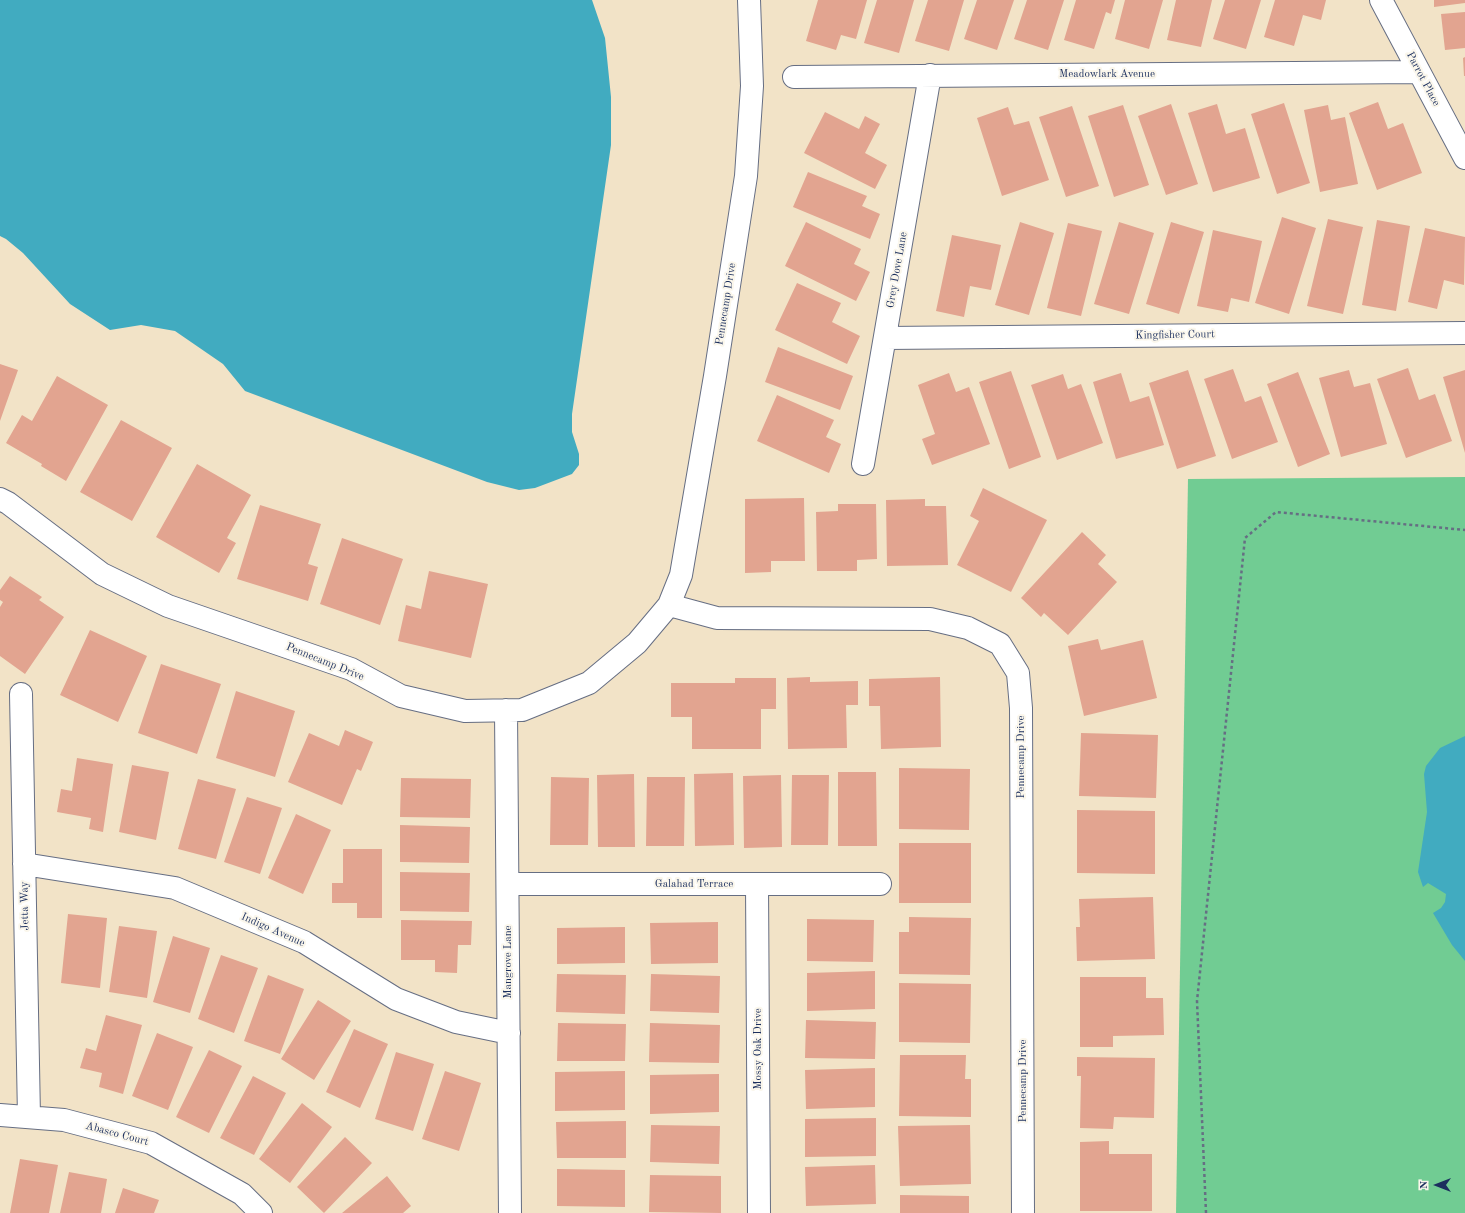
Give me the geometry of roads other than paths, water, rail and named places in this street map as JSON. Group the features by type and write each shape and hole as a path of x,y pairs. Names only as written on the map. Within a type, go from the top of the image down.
{"street":[{"name":"Pennecamp Drive","path":"0,499 8,502 102,574 168,606 350,670 401,696 464,712 522,710 589,684 638,643 669,605 680,575 697,486 746,176 752,86 749,0"},
{"name":"Parrot Place","path":"1381,0 1465,158"},
{"name":"Meadowlark Avenue","path":"794,77 1419,72"},
{"name":"Grey Dove Lane","path":"863,464 930,75"},
{"name":"Kingfisher Court","path":"885,338 1465,333"},
{"name":"Pennecamp Drive","path":"669,605 717,618 930,619 968,628 1000,644 1018,673 1021,716 1023,1213"},
{"name":"Jetta Way","path":"21,694 29,1117"},
{"name":"Mangrove Lane","path":"506,710 510,1213"},
{"name":"Indigo Avenue","path":"24,864 175,888 304,942 396,999 456,1022 509,1033"},
{"name":"Galahad Terrace","path":"508,884 880,884"},
{"name":"Mossy Oak Drive","path":"757,884 759,1213"},
{"name":"Abasco Court","path":"0,1115 64,1120 151,1143 242,1194 261,1213"}],"water":[{"path":"0,0 592,0 605,38 611,97 611,145 572,414 572,432 579,454 579,465 572,474 535,488 519,490 487,482 245,391 223,364 175,331 141,325 110,330 70,304 23,253 0,236"},
{"path":"1465,736 1465,961 1452,945 1433,913 1441,908 1445,902 1446,894 1428,883 1423,887 1418,872 1427,812 1424,774 1426,766 1440,748"}]}
